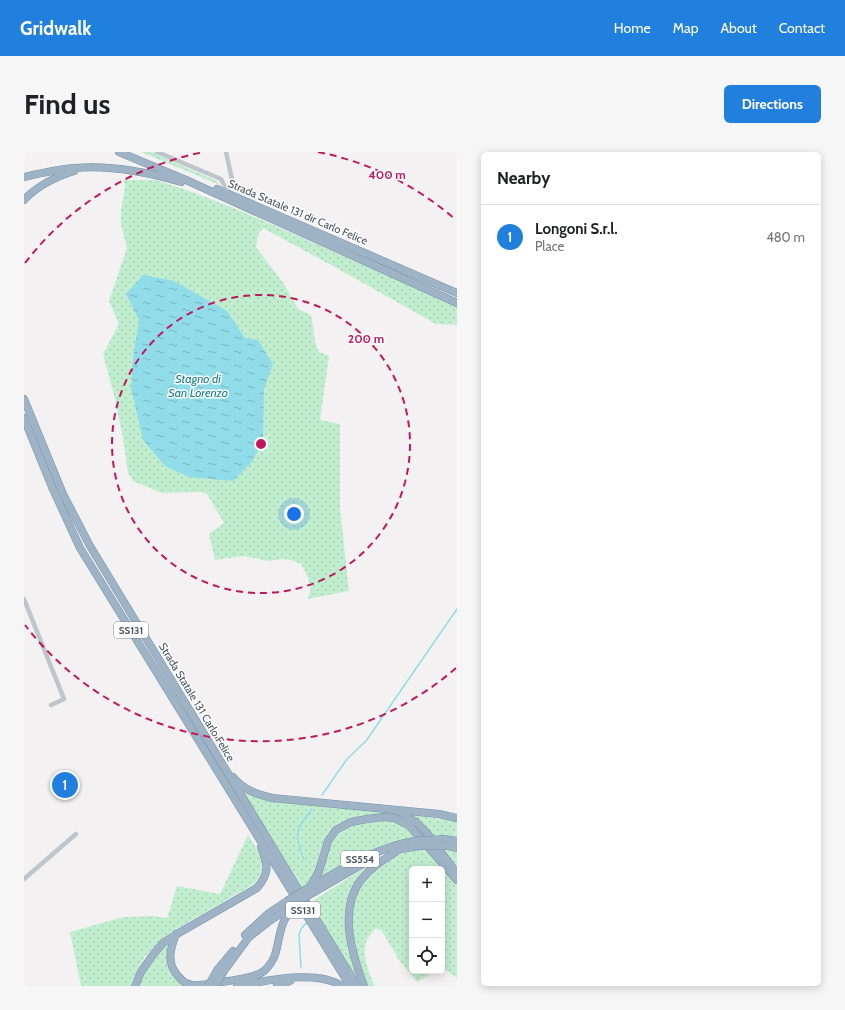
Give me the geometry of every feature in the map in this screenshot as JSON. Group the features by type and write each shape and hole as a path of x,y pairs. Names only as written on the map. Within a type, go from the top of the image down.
{"highway":[{"path":"119,152 186,180 215,194"},
{"name":"Strada Statale 131 dir Carlo Felice","path":"130,152 227,192 457,293"},
{"path":"24,177 74,168 94,167 118,169 164,177 215,194"},
{"path":"24,200 46,182 66,173 84,170 118,169"},
{"name":"Strada Statale 131 dir Carlo Felice","path":"215,194 457,303"},
{"name":"Strada Statale 131 Carlo Felice","path":"24,399 63,494 90,546 216,756 357,986"},
{"name":"Strada Statale 131 Carlo Felice","path":"24,418 52,487 80,548 350,986"},
{"path":"216,756 221,758 238,783 249,791 272,798 439,814 457,818"},
{"path":"396,810 417,823 422,828 457,875"},
{"path":"313,889 328,841 336,830 351,822 383,817 394,818 410,826 457,880"},
{"path":"135,986 152,956 163,943 176,934 257,888 264,880 267,871 267,862 256,833"},
{"name":"SS554","path":"208,986 249,937 313,889 354,862 379,850 416,843 445,843 457,841"},
{"name":"SS554","path":"313,889 377,856 416,843"},
{"name":"SS554","path":"445,843 457,848"},
{"path":"364,986 351,942 348,918 352,897 361,880 377,864 400,849"},
{"path":"176,934 170,957 171,965 175,974 183,981 192,985 203,985 247,978 262,972 273,962 282,927 292,904"},
{"name":"SS554","path":"215,986 221,970"},
{"path":"237,986 299,977 327,979 337,982 342,986"},
{"path":"277,986 299,977"}],"street":[{"path":"157,152 221,179 227,192 233,184 226,152"},
{"path":"24,599 64,699 51,705"},
{"path":"24,879 76,834"}],"green space":[{"path":"141,152 151,152 217,181 220,185"},
{"path":"123,180 155,180 181,188 234,208 457,306 457,325 436,324 263,228 258,235 256,247 284,284 298,309 311,315 319,352 329,356 320,420 340,424 340,508 349,591 307,599 310,586 308,577 301,564 291,560 283,559 268,561 244,556 215,560 209,534 224,523 207,494 201,492 162,493 133,481 128,473 115,399 103,354 119,324 109,301 127,248 121,225 121,210 125,186"},
{"path":"240,788 250,794 396,813 419,828 421,833 406,820 388,815 366,816 346,821 332,831 328,837 320,852 314,875 308,885 303,888"},
{"path":"411,815 457,821 457,837 430,835"},
{"path":"385,820 402,824 411,830 440,866 409,866 409,972 399,960 382,931 376,928 369,936 366,942 365,953 370,976 375,986 368,986 353,939 351,925 355,900 359,889 374,870 384,862 396,856 414,851 407,839 384,845 366,852 319,880 324,859 333,840 346,829 361,823"},
{"path":"248,835 262,859 262,871 254,884 173,931 145,956 130,986 81,986 70,932 123,917 153,916 167,918 177,886 220,894"},
{"path":"442,850 457,852 457,869"},
{"path":"366,867 367,868 356,881 349,895 345,908 347,936 350,951 360,981 359,982 313,908 317,906 314,900"},
{"path":"445,872 457,886 457,978 445,970"},
{"path":"170,941 167,952 168,965 176,977 189,986 138,986 151,962"},
{"path":"410,974 430,974 417,982"}],"water":[{"name":"Stagno di San Lorenzo","path":"143,275 174,281 227,311 245,338 258,340 273,364 264,389 263,442 251,463 233,481 189,477 165,466 143,440 131,388 133,357 139,320 126,294"}],"waterway":[{"path":"322,795 347,759 366,741 457,609"},
{"path":"304,860 299,845 298,833 299,828 312,809"},
{"path":"301,968 299,935 301,929 307,922"}],"place":[{"name":"Longoni S.r.l.","path":"65,785"}]}
